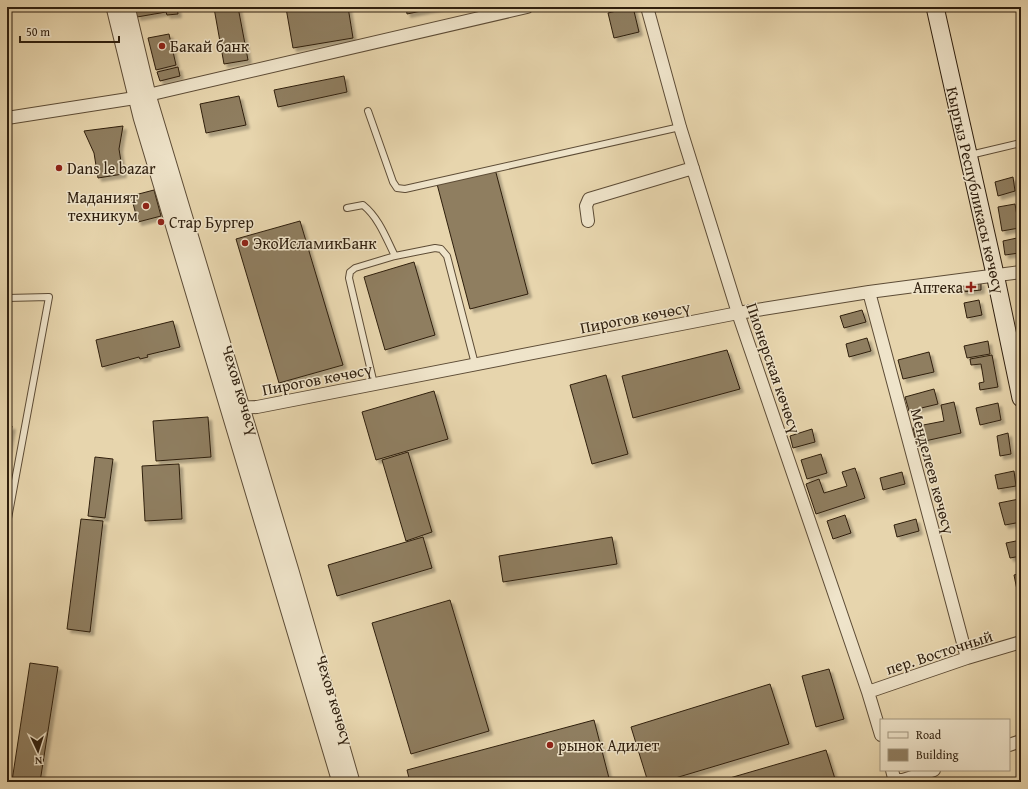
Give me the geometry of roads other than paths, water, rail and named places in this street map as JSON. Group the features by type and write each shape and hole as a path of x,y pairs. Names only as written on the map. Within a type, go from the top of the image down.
{"main road":[{"name":"Кыргыз Республикасы көчөсү","path":"935,7 995,274 1021,398"}],"street":[{"name":"Чехов көчөсү","path":"114,7 239,410 342,780"},
{"name":"Чехов көчөсү","path":"127,7 140,90"},
{"path":"7,118 527,7"},
{"name":"Пионерская көчөсү","path":"647,7 680,127 738,313 868,692 880,733"},
{"path":"588,221 586,206 589,199 693,168"},
{"name":"Пирогов көчөсү","path":"239,410 738,313 869,292 995,274 1021,272"},
{"name":"Менделеев көчөсү","path":"869,292 967,658"},
{"name":"пер. Восточный","path":"868,692 967,658 1021,642"},
{"path":"1010,745 1021,742"},
{"path":"893,774 903,780 931,771"}],"lane":[{"path":"368,111 393,182 397,188 405,189 680,127"},
{"path":"968,156 1021,144"},
{"path":"347,208 363,205 371,212 395,256"},
{"path":"374,384 349,278 350,272 355,268 395,256 435,248 441,250 447,256 475,364"},
{"path":"7,298 49,297 9,498 7,524"}],"place":[{"name":"Бакай банк","path":"162,46"},
{"name":"Dans le bazar","path":"59,168"},
{"name":"Маданият техникум","path":"146,206"},
{"name":"Стар Бургер","path":"161,222"},
{"name":"ЭкоИсламикБанк","path":"245,243"},
{"name":"Аптека","path":"971,287"},
{"name":"рынок Адилет","path":"550,745"}]}
